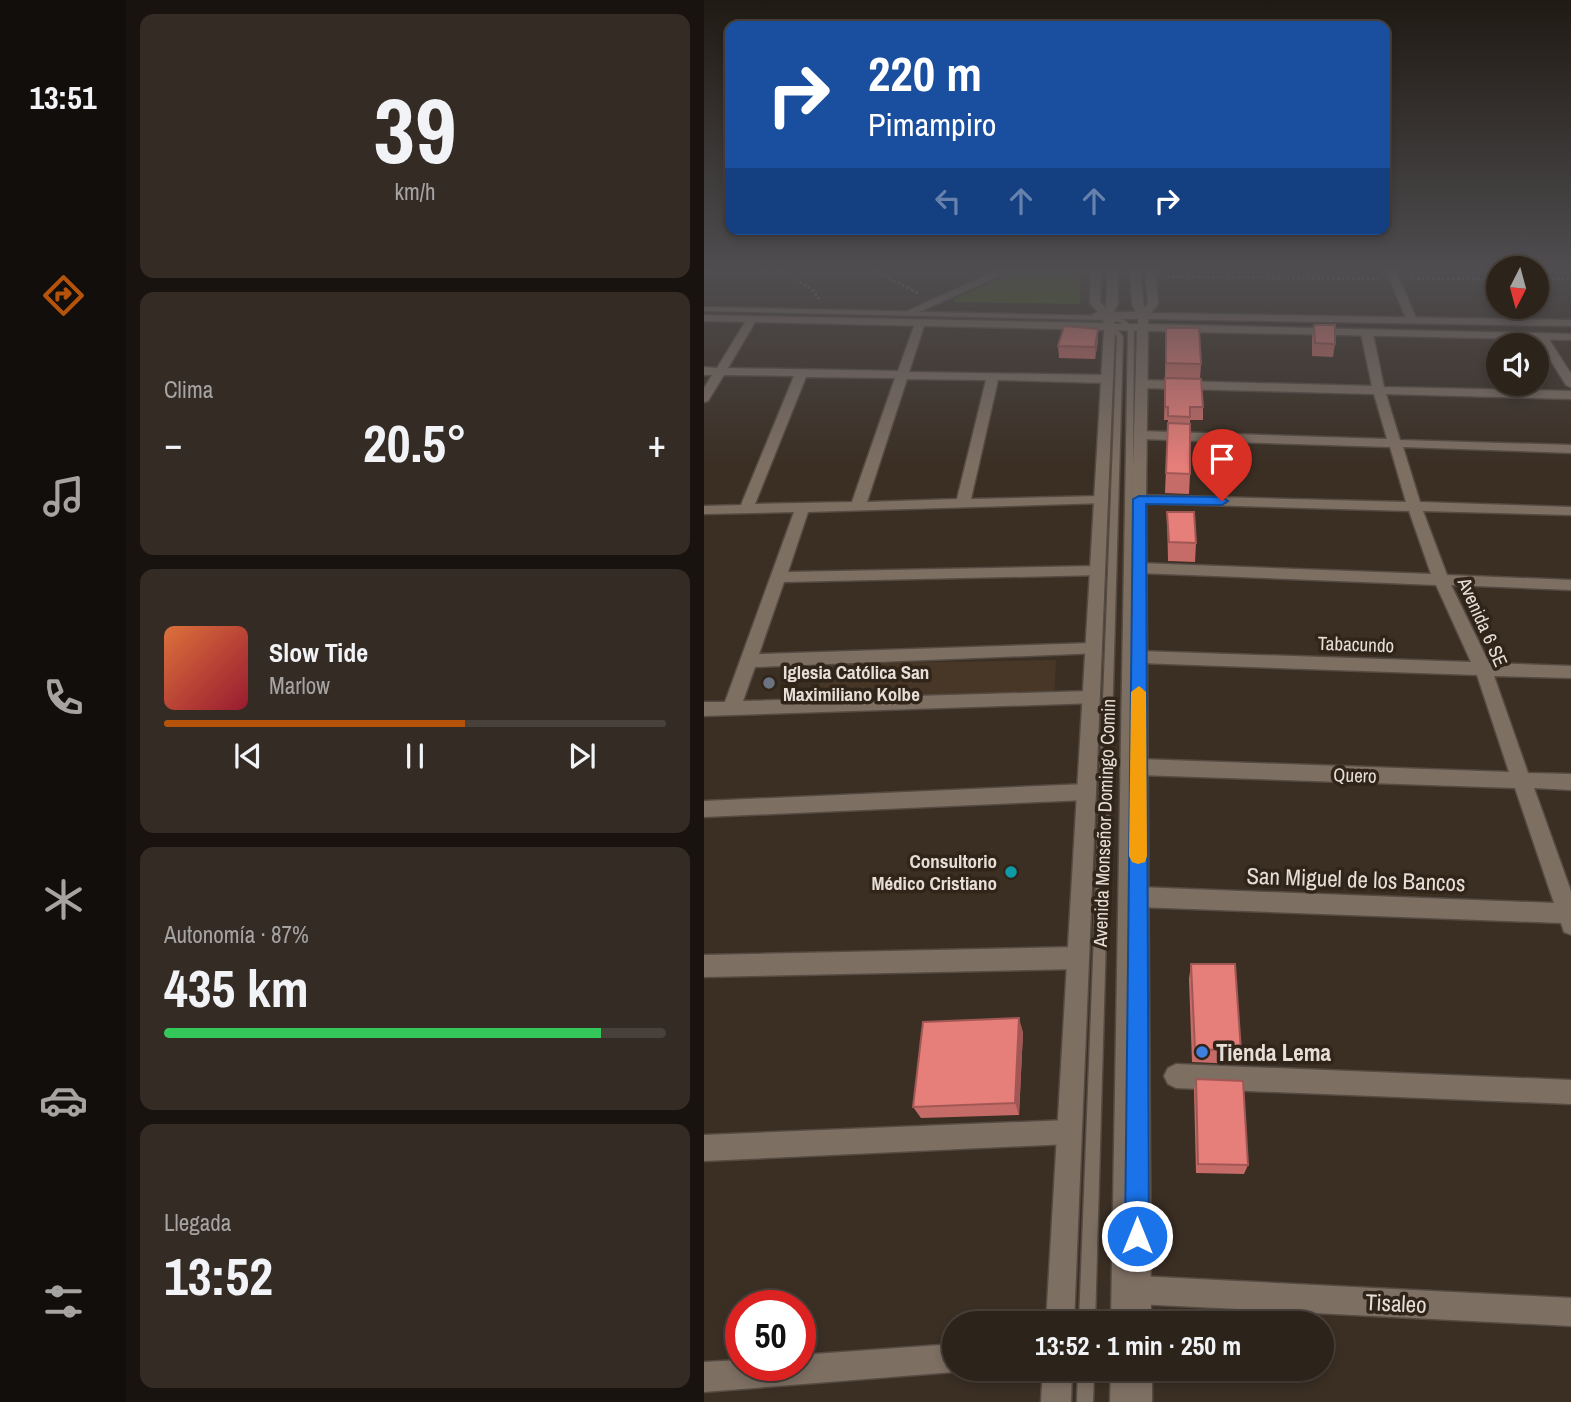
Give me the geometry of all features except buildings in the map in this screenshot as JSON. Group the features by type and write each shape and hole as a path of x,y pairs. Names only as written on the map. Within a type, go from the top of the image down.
{"street":[{"path":"704,398 742,334"},
{"path":"858,506 916,334"},
{"name":"Avenida Monseñor Domingo Comin","path":"1061,1311 1108,334"},
{"name":"Avenida Monseñor Domingo Comin","path":"1137,1311 1139,499 1142,384 1140,334"},
{"name":"Avenida 6 SE","path":"1367,334 1379,390 1414,506 1441,580 1483,669 1570,917"},
{"path":"1392,334 1486,336"},
{"path":"1549,337 1571,337"},
{"path":"1549,349 1571,385"},
{"path":"704,371 1107,379"},
{"path":"746,509 801,373"},
{"path":"963,503 993,377"},
{"path":"1142,384 1571,395"},
{"path":"1140,435 1571,449"},
{"path":"1139,499 1571,511"},
{"path":"704,510 1100,500"},
{"path":"732,708 803,507"},
{"path":"1139,568 1571,585"},
{"path":"779,577 1095,571"},
{"path":"748,661 1093,649"},
{"name":"Tabacundo","path":"1139,657 1571,672"},
{"path":"704,709 1090,698"},
{"name":"Quero","path":"1139,767 1571,782"},
{"path":"704,809 1086,792"},
{"name":"San Miguel de los Bancos","path":"1138,897 1570,917"},
{"path":"704,966 1077,958"},
{"path":"1176,1076 1571,1092"},
{"path":"704,1148 1068,1132"},
{"name":"Tisaleo","path":"1137,1290 1571,1312"},
{"path":"704,1377 942,1359"},
{"path":"1056,1402 1057,1381"},
{"path":"1137,1381 1137,1402"}],"lane":[{"name":"Avenida Monseñor Domingo Comin","path":"1087,1311 1118,334"},
{"name":"Avenida Monseñor Domingo Comin","path":"1119,1311 1139,334"},
{"path":"1085,1402 1086,1381"},
{"path":"1118,1402 1119,1381"}],"shaded area":[{"path":"1056,660 1054,697 814,701 825,664"}],"slow traffic":[{"path":"1138,856 1139,692"}],"place":[{"name":"Iglesia Católica San Maximiliano Kolbe","path":"769,683"},
{"name":"Consultorio Médico Cristiano","path":"1011,872"},
{"name":"Tienda Lema","path":"1202,1052"}],"route":[{"path":"1137,1236 1139,499 1222,501"}]}
